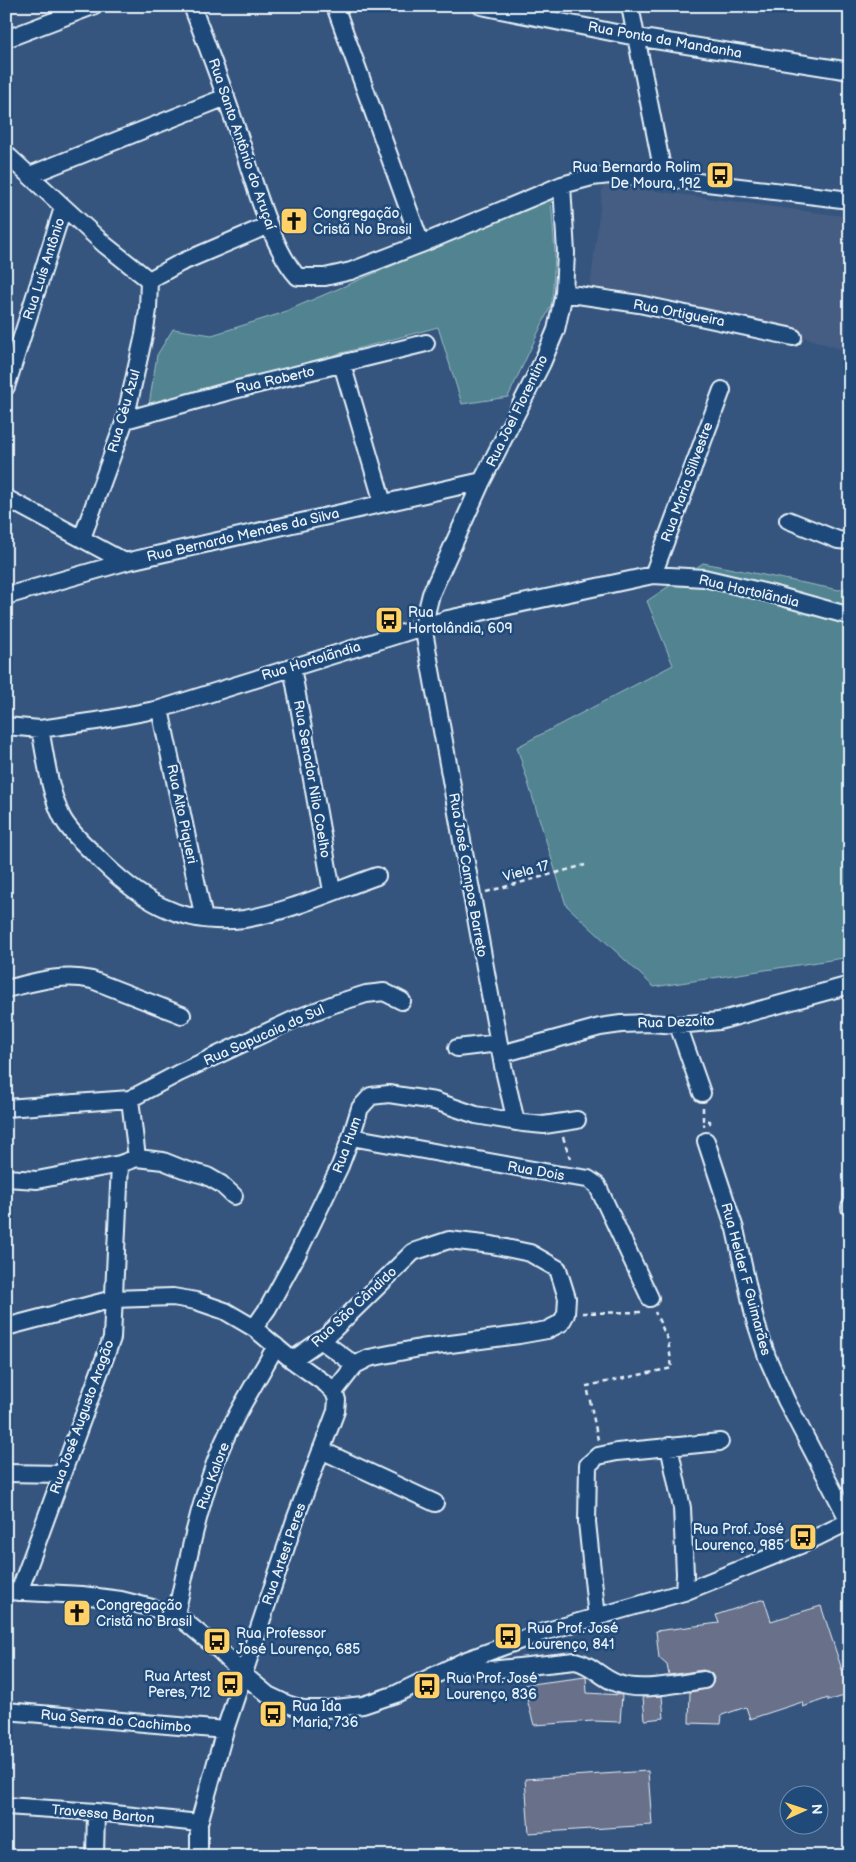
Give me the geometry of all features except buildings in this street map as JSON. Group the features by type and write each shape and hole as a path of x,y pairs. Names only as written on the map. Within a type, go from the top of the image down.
{"street":[{"path":"6,39 93,6"},
{"name":"Rua Santo Antônio do Aruçaí","path":"192,6 270,225 290,268 298,277 325,277 351,271 422,244"},
{"path":"335,6 422,244 562,185 592,177 664,178 850,200"},
{"name":"Rua Ponta da Mandanha","path":"481,6 636,37 850,71"},
{"path":"630,6 664,178"},
{"path":"30,174 226,97"},
{"path":"6,154 30,174 63,208 105,246 149,280 180,263 270,225"},
{"name":"Rua Joel Florentino","path":"423,626 431,594 482,481 542,363 556,330 564,293 566,253 562,185"},
{"name":"Rua Luís Antônio","path":"6,387 63,208"},
{"name":"Rua Céu Azul","path":"82,538 125,420 144,335 148,310 149,280"},
{"name":"Rua Ortigueira","path":"564,293 639,304 793,337"},
{"name":"Rua Roberto","path":"125,420 230,391 426,343"},
{"path":"342,364 383,503"},
{"name":"Rua Maria Sillvestre","path":"653,575 722,390"},
{"name":"Rua Bernardo Mendes da Silva","path":"6,596 125,562 482,481"},
{"path":"6,498 125,562"},
{"path":"788,520 838,540 850,541"},
{"name":"Rua Hortolãndia","path":"6,726 40,729 160,709 448,619 653,575 704,578 768,593 850,616"},
{"name":"Rua José Campos Barreto","path":"423,626 500,1049 516,1122"},
{"name":"Rua Senador Nilo Coelho","path":"292,667 332,891"},
{"name":"Rua Alto Piqueri","path":"160,709 204,919"},
{"path":"40,729 52,786 62,817 76,837 119,880 154,904 177,913 204,919 242,919 272,913 377,876"},
{"path":"6,989 42,981 78,977 92,980 182,1015"},
{"name":"Rua Dezoito","path":"457,1048 500,1049 621,1024 678,1024 719,1021 850,985"},
{"name":"Rua Sapucaia do Sul","path":"130,1098 295,1019 334,1004 366,994 384,992 402,1001"},
{"path":"678,1024 702,1093"},
{"name":"Rua Hum","path":"254,1328 268,1308 302,1245 340,1166 352,1137 360,1108 371,1096 389,1094 435,1101 476,1115 516,1122 544,1125 576,1120"},
{"path":"6,1108 130,1098 137,1158"},
{"name":"Rua Dois","path":"352,1137 588,1179 597,1185 650,1307"},
{"name":"Rua Helder F Guimarães","path":"706,1141 735,1230 755,1320 767,1357 786,1400 849,1521"},
{"path":"6,1178 37,1180 120,1164 137,1158 163,1161 207,1176 221,1184 234,1196"},
{"name":"Rua José Augusto Aragão","path":"13,1592 62,1474 112,1338 120,1164"},
{"name":"Rua São Cândido","path":"292,1360 322,1341 413,1252 449,1240 492,1244 530,1254 558,1268 566,1306"},
{"path":"6,1327 114,1299 173,1297 196,1300 225,1311 254,1328 334,1392 356,1365 369,1358 547,1330 561,1323 566,1306"},
{"path":"322,1341 356,1365"},
{"name":"Rua Kalore","path":"176,1614 197,1520 214,1464 239,1412 276,1346"},
{"name":"Rua Artest Peres","path":"199,1856 200,1823 225,1730 296,1517 336,1411 337,1400 334,1392"},
{"path":"597,1618 587,1522 586,1485 588,1465 601,1455 617,1452 720,1442"},
{"path":"670,1446 682,1508 684,1592"},
{"path":"321,1450 435,1503"},
{"path":"6,1473 62,1474"},
{"path":"13,1592 82,1595 121,1600 176,1614 268,1694 287,1704 303,1709 326,1709 363,1705 396,1694 464,1661 540,1633 684,1592 803,1544 849,1521"},
{"path":"464,1661 481,1669 490,1670 575,1661 585,1663 596,1669 605,1678 628,1687 704,1680"},
{"name":"Rua Serra do Cachimbo","path":"6,1711 225,1730"},
{"name":"Travessa Barton","path":"6,1806 96,1812 200,1823"},
{"path":"96,1812 96,1856"}],"path":[{"name":"Viela 17","path":"472,896 585,865"},
{"path":"702,1093 704,1120 710,1121 710,1123 702,1125 703,1128 710,1130 706,1141"},
{"path":"559,1124 576,1177"},
{"path":"566,1306 650,1307 668,1340 672,1368 588,1386 601,1455"}],"shaded area":[{"path":"603,184 850,217 850,352 797,335 590,288"}],"green space":[{"path":"551,198 555,254 552,303 508,397 462,404 438,327 149,405 157,355 173,329 212,335 279,314"},
{"path":"703,563 839,590 850,587 850,957 654,987 566,905 517,747 673,665 647,601"}],"place":[{"name":"Rua Bernardo Rolim De Moura, 192","path":"720,175"},
{"name":"Congregação Cristã No Brasil","path":"294,221"},
{"name":"Rua Hortolândia, 609","path":"389,620"},
{"name":"Rua Prof. José Lourenço, 985","path":"803,1537"},
{"name":"Congregação Cristã no Brasil","path":"77,1613"},
{"name":"Rua Prof. José Lourenço, 841","path":"508,1636"},
{"name":"Rua Professor José Lourenço, 685","path":"217,1641"},
{"name":"Rua Artest Peres, 712","path":"230,1684"},
{"name":"Rua Prof. José Lourenço, 836","path":"427,1686"},
{"name":"Rua Ida Maria, 736","path":"273,1714"}]}
